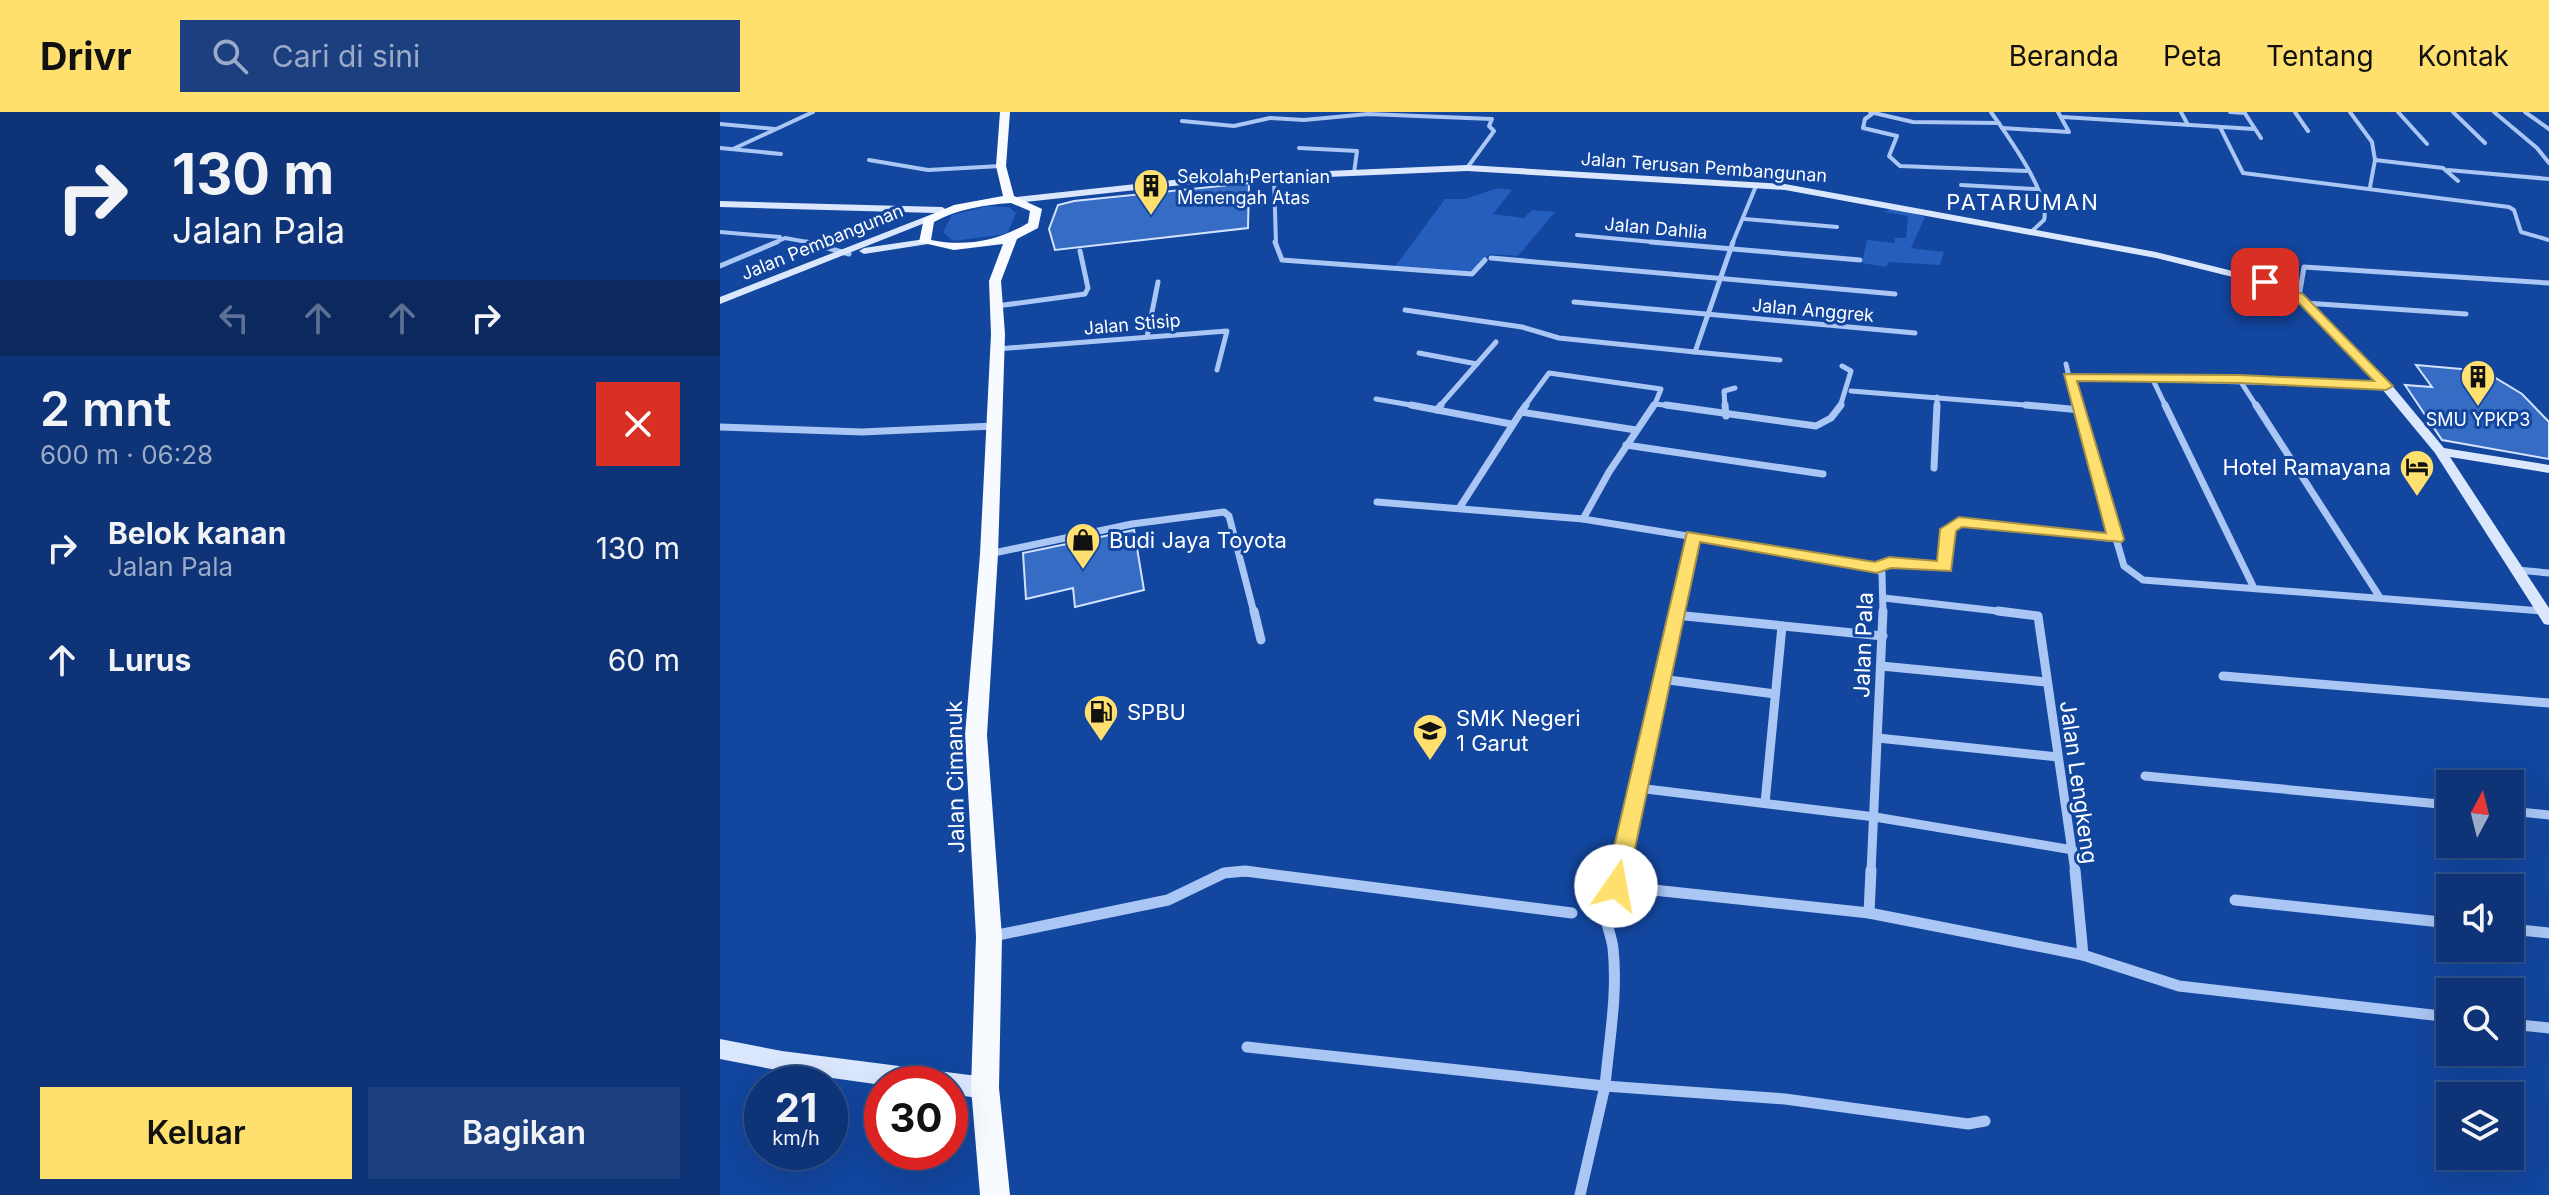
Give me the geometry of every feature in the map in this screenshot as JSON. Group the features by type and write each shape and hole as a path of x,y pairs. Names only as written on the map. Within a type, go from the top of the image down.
{"main road":[{"path":"1005,112 1002,171 1013,200"},
{"path":"966,203 1002,171"},
{"path":"1013,200 1036,209 1034,225 1011,240 973,252 925,242 921,224 966,203 1013,200"},
{"name":"Jalan Cimanuk","path":"995,1195 985,1088 989,937 976,735 989,554 997,349 996,308 990,275 1011,240"}],"street":[{"path":"733,149 813,112"},
{"path":"1991,112 2027,171 2046,213 2044,221 2030,233"},
{"path":"2027,171 1900,166 1889,156 1897,136 1863,128 1865,119 1871,113 1938,123 2068,132 2070,130 2058,112"},
{"path":"2181,112 2188,125"},
{"path":"2230,112 2244,112 2261,138"},
{"path":"2295,112 2308,131"},
{"path":"2350,112 2372,142 2375,160 2370,187"},
{"path":"2398,112 2427,144"},
{"path":"2453,112 2485,143"},
{"path":"2494,112 2549,163"},
{"path":"2525,112 2549,128"},
{"path":"1182,121 1234,126 1270,118 1304,120 1368,114 1492,119 1489,126 1494,131 1467,168"},
{"path":"2063,117 2254,129"},
{"path":"720,124 777,130"},
{"path":"2220,127 2243,173 2509,207 2514,210 2521,232 2549,240"},
{"path":"720,148 781,154"},
{"path":"1299,148 1357,151 1354,173"},
{"path":"2541,153 2549,154"},
{"path":"869,160 928,170 1002,171"},
{"path":"2375,160 2549,179"},
{"name":"Jalan Terusan Pembangunan","path":"1013,200 1274,177 1467,168 1756,186 1825,192 2156,255 2265,282 2302,300 2386,386 2440,451 2546,616"},
{"path":"2447,170 2458,181"},
{"path":"1274,177 1275,242 1282,260 1472,274 1488,259 1895,294"},
{"path":"1961,185 2036,189"},
{"path":"1695,352 1718,279 1756,186"},
{"path":"1036,209 1080,192"},
{"path":"720,204 942,212"},
{"path":"875,210 921,224"},
{"path":"1745,219 1837,227"},
{"name":"Jalan Pembangunan","path":"720,301 921,224"},
{"path":"720,232 785,238 848,252"},
{"name":"Jalan Dahlia","path":"1577,235 1860,260"},
{"path":"720,266 785,238"},
{"name":"Jalan Pembangunan","path":"872,245 925,242"},
{"path":"996,308 1085,294 1088,288 1080,251"},
{"name":"Jalan Pembangunan","path":"720,308 848,252"},
{"path":"2265,282 2267,263"},
{"path":"2466,314 2302,300 2304,267 2549,283"},
{"path":"1147,337 1158,282"},
{"name":"Jalan Anggrek","path":"1574,302 1915,333"},
{"path":"1405,310 1522,327 1559,338 1780,360"},
{"name":"Jalan Stisip","path":"997,349 1227,331 1217,370"},
{"path":"1437,410 1496,342"},
{"path":"1419,353 1477,364"},
{"path":"2066,364 2124,566 2135,577 2379,596 2546,616"},
{"path":"1655,404 1816,426 1828,422 1851,391 1851,371 1842,366"},
{"path":"1460,507 1511,424 1549,373 1661,389 1655,404 1626,445 1583,519"},
{"path":"2069,377 2239,379 2386,386"},
{"path":"2239,379 2379,596"},
{"path":"2153,380 2253,586"},
{"path":"1726,416 1724,391 1735,388"},
{"path":"1851,391 2081,410"},
{"path":"1934,468 1937,397"},
{"path":"1376,399 1511,424"},
{"path":"1521,412 1636,430"},
{"path":"720,427 875,432 994,426"},
{"path":"1626,445 1823,474"},
{"path":"2440,451 2549,469"},
{"name":"Jalan Pala","path":"1377,502 1583,519 1877,568 1882,573 1884,598 1869,913"},
{"path":"989,554 1132,524 1224,512 1229,516 1261,640"},
{"path":"1877,568 1889,562 1945,567 1948,529 1959,521 2116,539"},
{"path":"1616,886 1693,536"},
{"path":"2516,569 2549,573"},
{"name":"Jalan Lengkeng","path":"1884,598 2036,614 2073,850 2083,955"},
{"path":"1675,615 1883,636"},
{"path":"1765,803 1782,626"},
{"path":"1881,666 2046,682"},
{"path":"2223,676 2549,703"},
{"path":"1661,679 1775,694"},
{"path":"1878,738 2058,757"},
{"path":"2145,776 2436,804"},
{"path":"1638,788 1875,817 2073,850"},
{"path":"2524,812 2549,815"},
{"path":"989,937 1168,900 1224,873 1245,871 1572,913"},
{"path":"1580,1195 1605,1086 1614,954 1611,926 1602,907 1607,892 1616,886 1869,913 2083,955 2179,986 2436,1015"},
{"path":"2235,900 2436,922"},
{"path":"2524,930 2549,933"},
{"path":"2524,1025 2549,1028"},
{"path":"1247,1047 1605,1086 1785,1099 1860,1112 1968,1124 1985,1121"},
{"path":"720,1049 782,1061 985,1088"}],"shaded area":[{"path":"1498,188 1512,190 1493,214 1524,218 1532,210 1555,212 1518,256 1490,254 1470,272 1394,268 1445,199 1465,199"},
{"path":"988,206 1009,207 1016,213 1007,234 953,241 943,232 952,215"},
{"path":"1893,207 1925,217 1911,248 1944,252 1940,265 1889,262 1886,267 1862,263 1867,240 1895,243 1895,238 1906,238 1908,216 1885,212"}],"building":[{"name":"Sekolah Pertanian Menengah Atas","path":"1249,183 1248,228 1055,250 1049,229 1058,205"},
{"name":"SMU YPKP3","path":"2416,365 2484,371 2522,394 2549,422 2549,459 2442,440 2405,385 2432,387"},
{"name":"Budi Jaya Toyota","path":"1134,530 1144,590 1075,607 1073,588 1026,599 1023,553"}],"place":[{"name":"Sekolah Pertanian Menengah Atas","path":"1151,217"},
{"name":"SMU YPKP3","path":"2478,408"},
{"name":"Hotel Ramayana","path":"2417,498"},
{"name":"Budi Jaya Toyota","path":"1083,571"},
{"name":"SPBU","path":"1101,743"},
{"name":"SMK Negeri 1 Garut","path":"1430,762"}],"district":[{"name":"PATARUMAN","path":"2023,202"}],"route":[{"path":"1616,886 1693,536 1877,568 1889,562 1945,567 1948,529 1959,521 2116,539 2069,377 2239,379 2386,386 2299,297 2265,282"}]}
